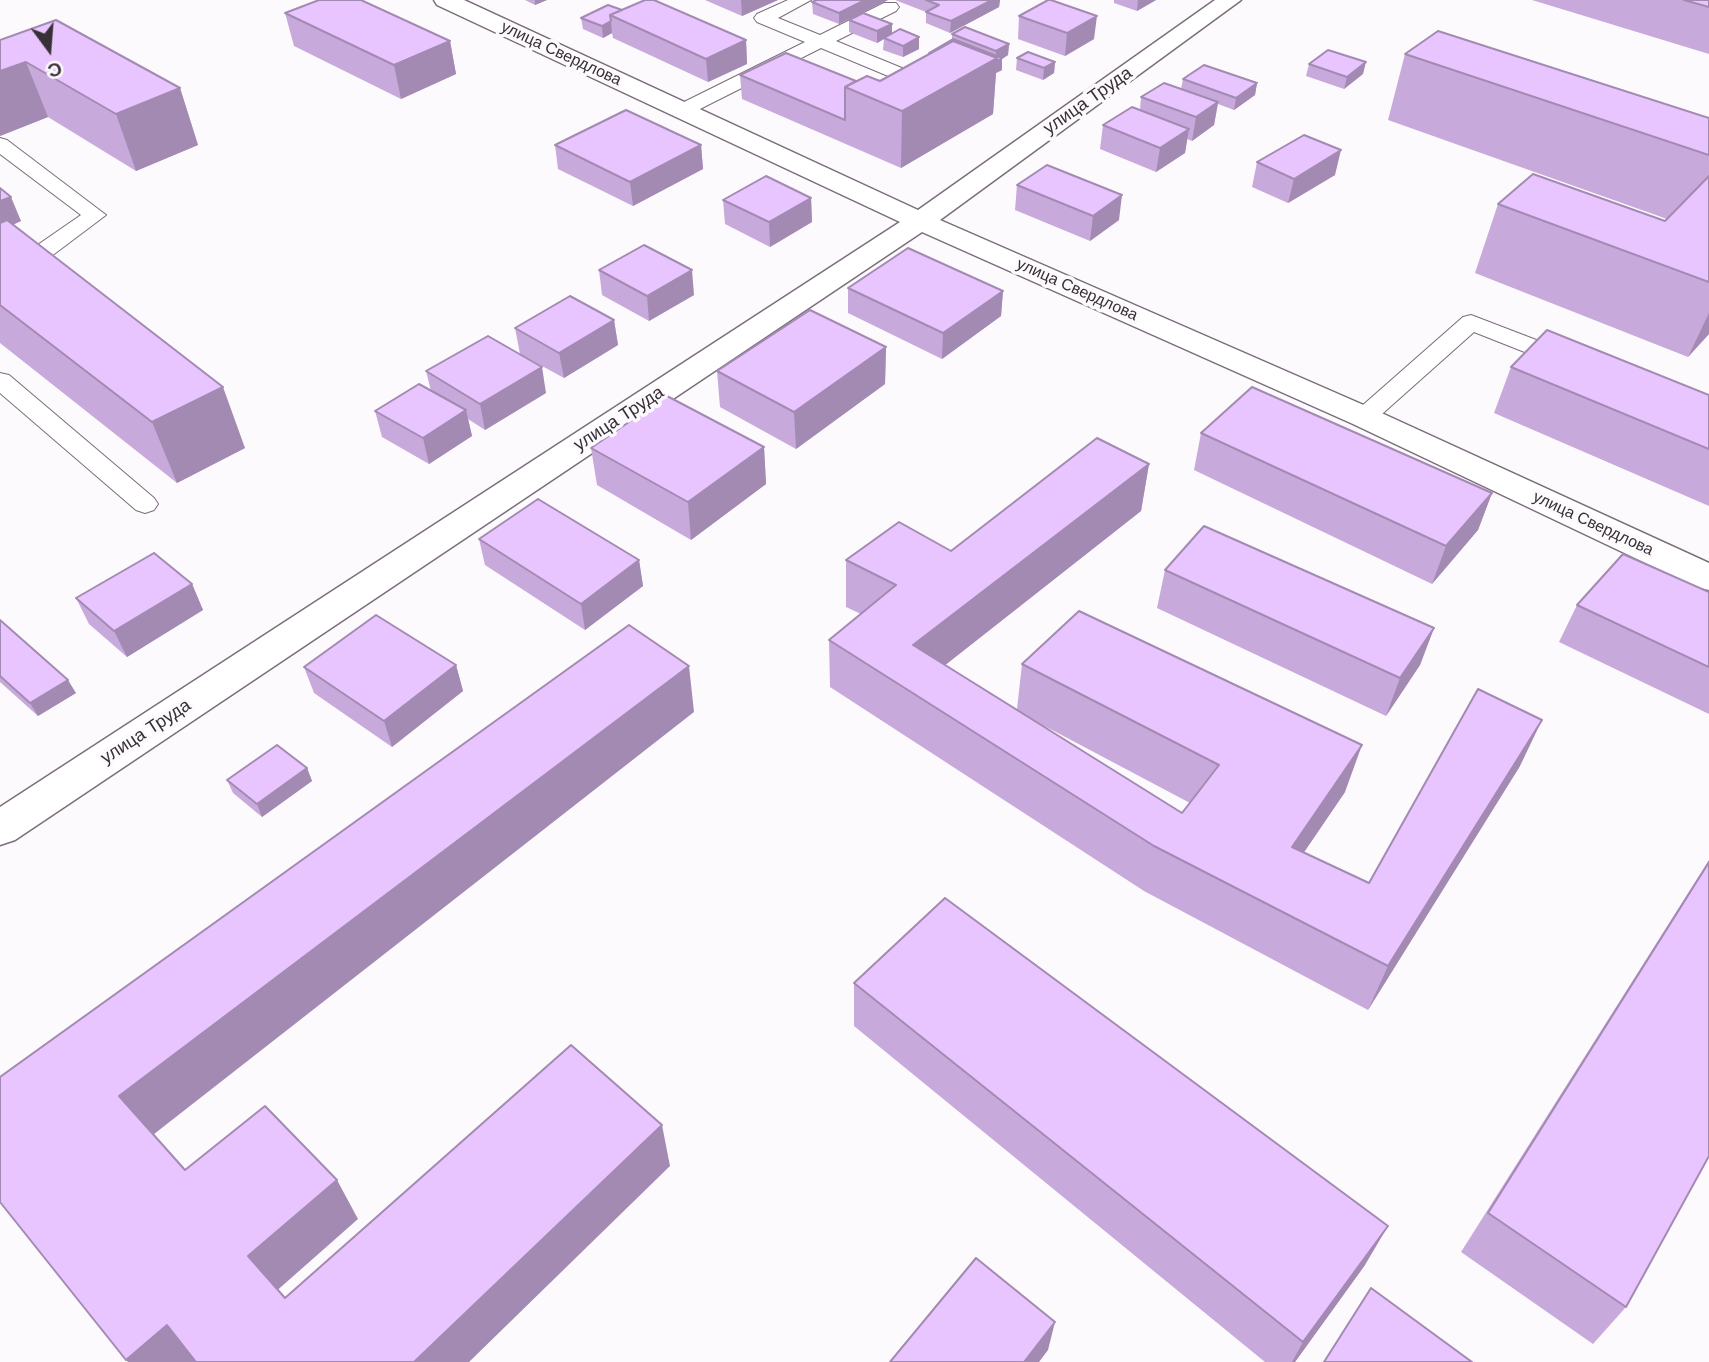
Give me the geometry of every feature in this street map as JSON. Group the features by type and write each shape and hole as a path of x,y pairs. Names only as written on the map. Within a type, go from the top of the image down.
{"street":[{"name":"улица Свердлова","path":"445,0 920,220 1364,417 1709,578"},
{"name":"улица Труда","path":"0,828 920,220 1230,0"}],"lane":[{"path":"802,0 763,18 924,83"},
{"path":"683,110 890,7"},
{"path":"0,144 95,215 13,274 0,279"},
{"path":"1364,417 1471,322 1596,371"},
{"path":"0,380 145,504"}],"building":[{"path":"319,0 361,0 450,41 394,65 285,13"},
{"path":"645,0 654,0 746,40 706,59 610,15"},
{"path":"865,0 839,13 812,2"},
{"path":"926,0 992,0 951,21 926,12 939,5"},
{"path":"1048,0 1097,16 1067,33 1019,16"},
{"path":"1684,0 1709,0 1709,7"},
{"path":"608,5 622,10 610,15 611,21 602,26 581,18"},
{"path":"863,13 892,24 877,31 849,20"},
{"path":"56,20 180,88 116,114 26,62 0,71 0,40"},
{"path":"965,27 1009,44 996,51 952,34"},
{"path":"900,29 919,37 903,46 884,38"},
{"path":"1438,31 1709,118 1709,155 1405,54"},
{"path":"953,39 1002,58 997,61 997,58 953,41 929,53"},
{"path":"953,41 997,58 902,111 845,87 867,76 880,81"},
{"path":"1328,50 1366,62 1347,77 1309,64"},
{"path":"1028,52 1055,62 1044,68 1017,58"},
{"path":"786,53 856,81 845,87 845,120 740,75"},
{"path":"1204,65 1257,83 1236,98 1183,79"},
{"path":"1164,83 1218,102 1196,117 1141,97"},
{"path":"1132,107 1189,129 1160,148 1103,125"},
{"path":"626,110 701,145 630,182 555,145"},
{"path":"1304,135 1341,150 1294,179 1257,162"},
{"path":"1047,165 1122,195 1093,216 1017,185"},
{"path":"1533,174 1665,221 1709,176 1709,282 1498,204"},
{"path":"766,176 811,198 769,222 723,200"},
{"path":"0,188 11,197 0,201"},
{"path":"7,220 223,387 152,422 0,305 0,223"},
{"path":"644,245 692,270 647,296 599,270"},
{"path":"908,248 1003,291 943,333 848,288"},
{"path":"570,296 614,320 559,353 515,328"},
{"path":"810,310 886,347 794,412 717,371"},
{"path":"1547,330 1709,395 1709,449 1511,367"},
{"path":"488,336 542,367 480,404 426,371"},
{"path":"419,384 466,410 423,438 375,411"},
{"path":"1252,387 1492,493 1446,546 1201,433"},
{"path":"667,396 764,447 688,502 591,448"},
{"path":"1097,438 1149,464 913,645 1182,813 1219,765 1022,664 1079,611 1362,745 1292,847 1369,883 1478,689 1542,720 1388,966 1154,846 829,640 896,585 846,560 899,522 951,551"},
{"path":"538,499 639,560 581,604 479,539"},
{"path":"1204,526 1434,628 1400,678 1165,570"},
{"path":"154,553 192,584 114,631 76,598"},
{"path":"1623,554 1709,592 1709,667 1577,605"},
{"path":"376,615 456,665 384,721 304,667"},
{"path":"0,620 68,680 30,703 0,676"},
{"path":"629,625 689,666 119,1096 185,1170 265,1106 337,1180 248,1256 285,1298 571,1045 662,1125 414,1362 196,1362 167,1325 126,1360 0,1202 0,1077"},
{"path":"277,745 307,768 257,804 227,780"},
{"path":"1709,862 1709,1156 1626,1307 1488,1213"},
{"path":"945,898 1388,1226 1303,1342 854,983"},
{"path":"976,1258 1055,1322 1024,1362 890,1362"},
{"path":"1371,1288 1472,1362 1324,1362"}]}
